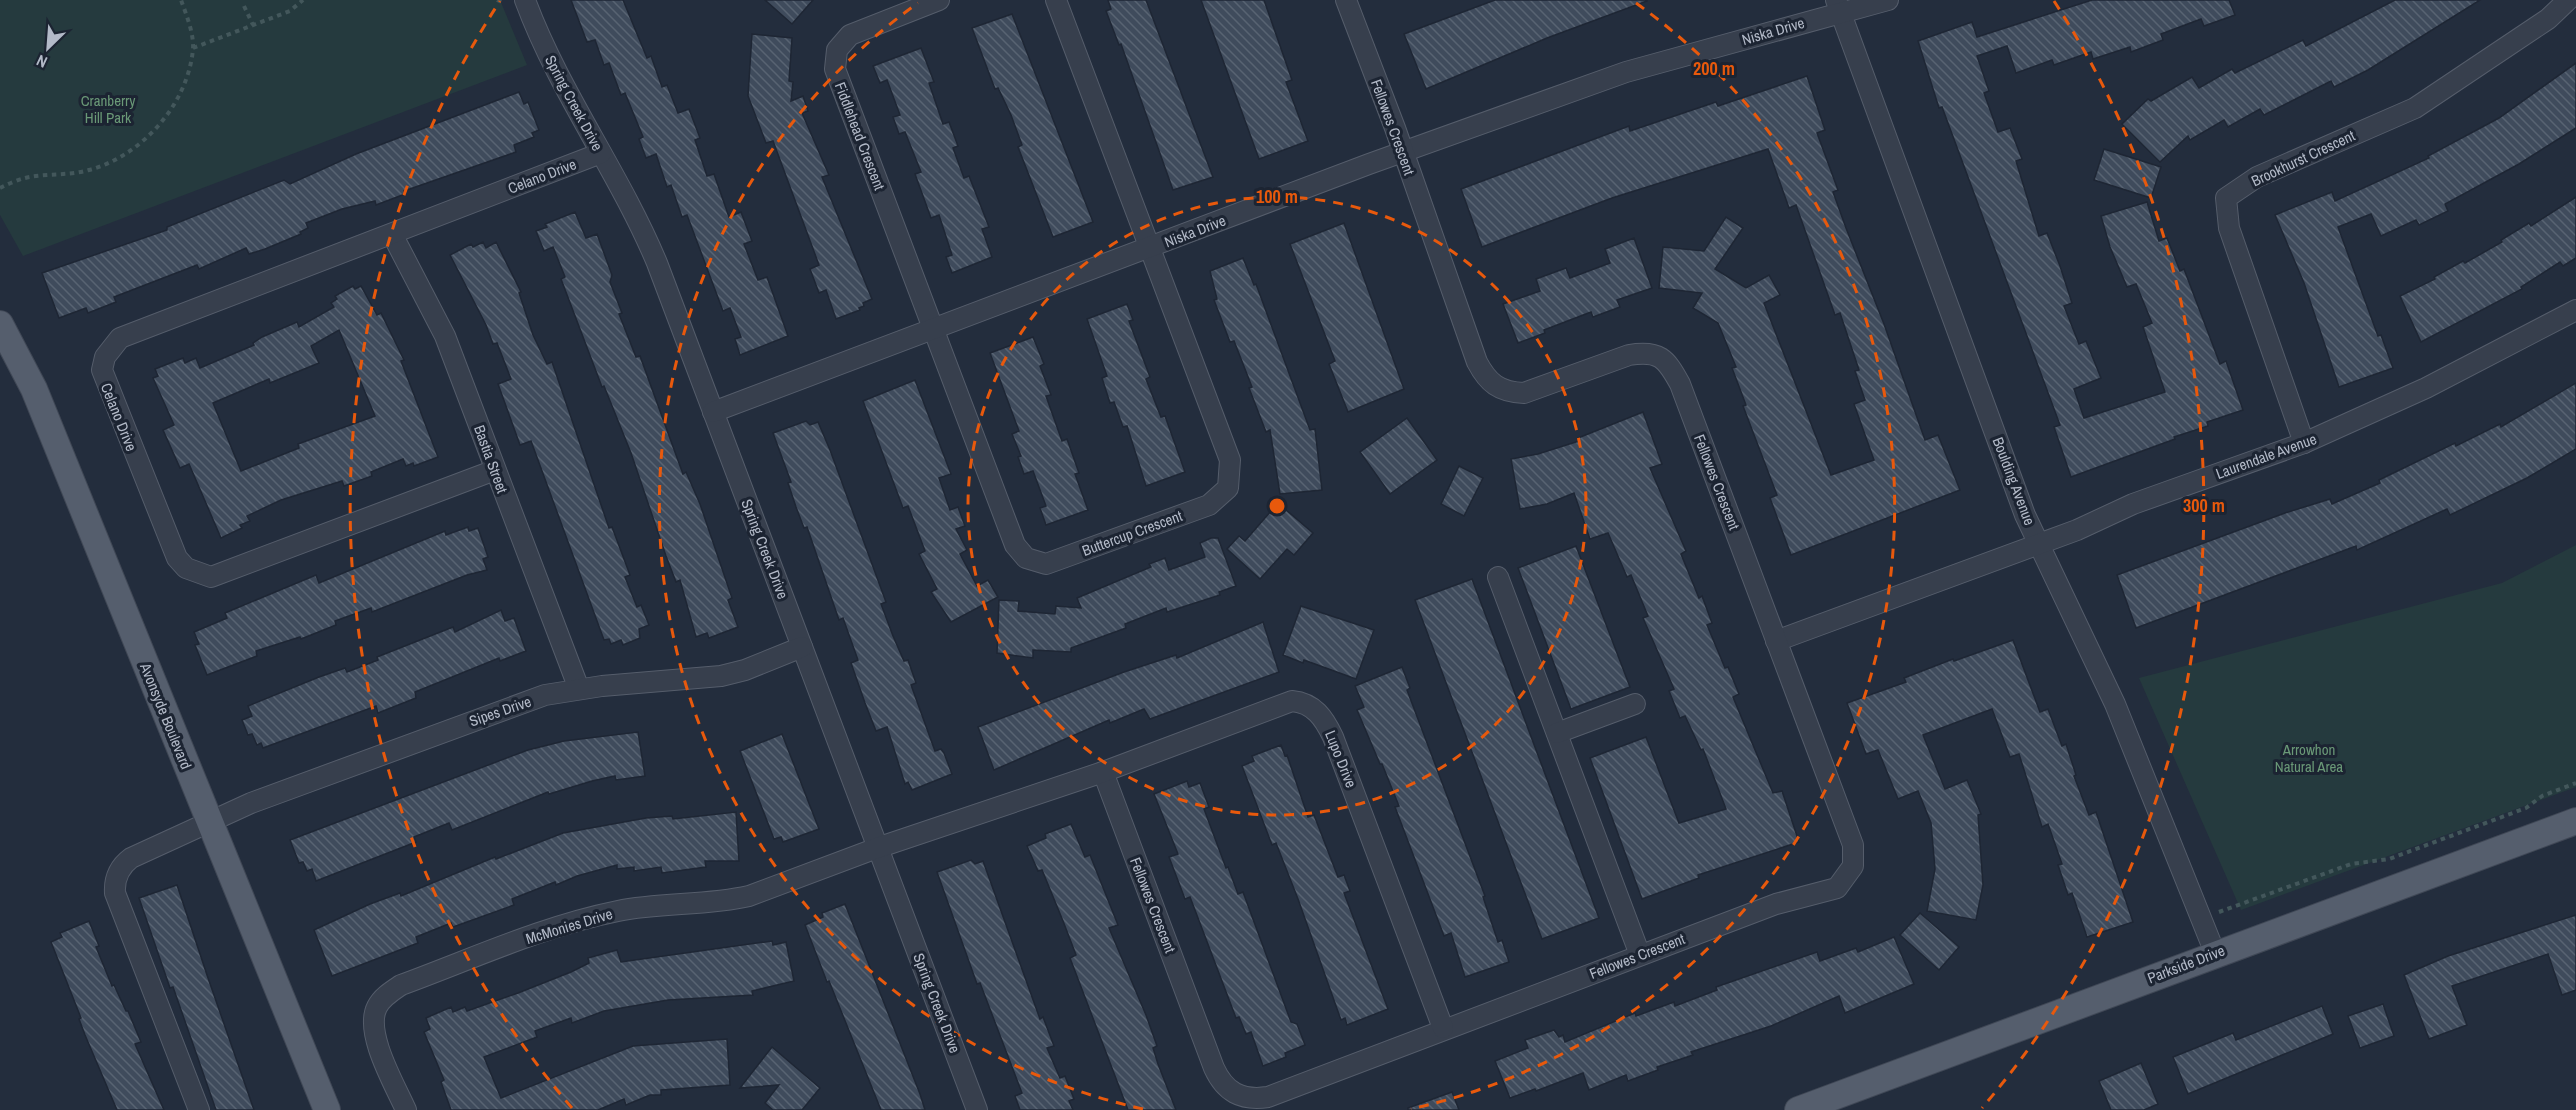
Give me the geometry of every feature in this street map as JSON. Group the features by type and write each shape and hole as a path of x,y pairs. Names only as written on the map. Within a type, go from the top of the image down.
{"main road":[{"name":"Avonsyde Boulevard","path":"0,324 34,389 327,1110"},
{"name":"Parkside Drive","path":"1798,1110 2215,953 2576,821"}],"street":[{"name":"Spring Creek Drive","path":"525,0 551,60 648,241 977,1110"},
{"name":"Fiddlehead Crescent","path":"933,329 837,76 835,59 840,45 853,33 939,0"},
{"path":"1056,0 1150,248"},
{"name":"Fellowes Crescent","path":"1103,772 1221,1083 1232,1093 1256,1099 1268,1097 1443,1028 1776,904 1838,888 1853,866 1853,845 1680,384 1670,365 1659,356 1644,353 1629,355 1524,393 1508,393 1496,387 1486,378 1477,362 1403,152 1346,0"},
{"name":"Niska Drive","path":"713,412 1403,152 1626,72 1838,6 1888,0"},
{"name":"Brookhurst Crescent","path":"2304,443 2229,228 2226,198 2257,177 2415,108 2548,19 2568,0"},
{"name":"Boulding Avenue","path":"1838,6 2025,515 2115,704 2215,953"},
{"name":"Celano Drive","path":"495,470 210,577 186,568 177,558 103,378 105,357 120,338 601,153"},
{"name":"Bastia Street","path":"392,234 445,336 579,689"},
{"name":"Buttercup Crescent","path":"933,329 1015,545 1026,558 1047,564 1209,505 1228,488 1230,460 1150,248"},
{"name":"Laurendale Avenue","path":"1776,640 2039,543 2133,504 2304,443 2426,388 2576,310"},
{"path":"1498,577 1640,955"},
{"name":"Sipes Drive","path":"199,1110 167,1033 115,887 119,871 131,858 250,803 545,695 579,689 721,676 745,670 802,647"},
{"name":"Lupo Drive","path":"877,848 1103,772 1284,703 1304,702 1316,710 1333,737 1443,1028"},
{"path":"1557,733 1635,704"},
{"name":"McMonies Drive","path":"406,1110 374,1034 377,1007 387,994 401,985 583,919 651,905 729,900 749,896 877,848"}],"path":[{"path":"0,188 25,178 89,170 128,154 160,124 184,85 193,48 188,20 181,0"},
{"path":"193,48 290,11 303,0"},
{"path":"497,0 504,3"},
{"path":"244,6 252,25"},
{"path":"2202,919 2351,864 2389,859 2526,808 2542,796 2576,783"}],"green space":[{"name":"Cranberry Hill Park","path":"0,0 500,0 527,65 23,256 0,215"},
{"name":"Arrowhon Natural Area","path":"2576,545 2576,787 2241,910 2139,678 2502,583"}],"building":[{"path":"571,0 623,0 647,58 651,56 662,87 667,85 678,113 689,109 700,138 695,140 707,176 714,174 729,217 741,212 752,241 744,244 758,280 767,277 788,336 740,355 735,339 741,337 730,308 723,311 687,215 682,217 671,185 667,187 656,154 646,158 639,139 643,137 625,93 621,95 609,63 604,65 595,40 587,42"},
{"path":"765,0 813,0 792,24"},
{"path":"1108,0 1146,0 1213,177 1173,190 1121,44 1119,45 1106,11 1111,9"},
{"path":"1201,0 1264,0 1292,80 1286,82 1308,141 1259,159"},
{"path":"1495,0 1647,1 1547,38 1426,89 1404,34"},
{"path":"2092,0 2229,0 2235,15 2204,26 2201,19 2161,34 2163,40 2131,52 2130,47 2093,59 2091,52 2054,65 2052,60 2016,73 2007,46 1977,56 1989,91 1984,93 1998,132 2010,128 2022,159 2016,161 2039,236 2047,233 2060,266 2072,303 2064,306 2079,344 2086,341 2101,378 2074,389 2084,418 2165,392 2143,327 2152,323 2136,284 2127,287 2110,247 2101,216 2147,202 2159,241 2167,238 2180,271 2184,269 2220,364 2226,361 2243,410 2207,422 2208,426 2174,437 2175,439 2071,477 2054,427 2060,425 1942,107 1939,108 1918,41 1972,22 1977,37"},
{"path":"2395,0 2480,0 2368,70 2334,87 2331,81 2264,115 2260,109 2228,127 2224,120 2190,140 2188,136 2160,162 2122,124 2148,99 2151,101 2192,77 2199,88 2232,69 2235,73 2303,40 2306,46"},
{"path":"1012,14 1093,222 1053,237 1018,147 1022,145 1011,115 998,88 995,89 972,28"},
{"path":"752,34 792,38 789,81 793,82 791,101 803,96 808,111 802,113 829,175 822,177 872,299 863,303 864,306 859,308 860,310 836,319 826,290 819,293 810,269 819,265 773,141 766,143 748,96"},
{"path":"921,48 934,82 929,83 943,124 949,122 958,146 953,148 964,178 969,176 989,227 982,229 992,257 952,273 946,257 952,255 939,215 931,218 915,174 921,172 905,132 899,134 893,117 900,115 887,80 880,83 873,66"},
{"path":"2576,63 2576,128 2519,164 2445,204 2448,211 2419,225 2416,220 2381,236 2371,214 2338,227 2378,336 2381,335 2393,368 2339,387 2304,283 2275,215 2332,192 2335,201 2429,158 2428,156 2499,118"},
{"path":"1807,76 1825,130 1817,133 1838,190 1833,192 1846,228 1884,324 1925,440 1938,435 1960,490 1791,555 1770,498 1777,495 1743,406 1746,405 1732,368 1736,367 1718,323 1693,308 1702,293 1659,288 1663,247 1704,251 1726,217 1743,228 1715,269 1746,288 1769,275 1780,295 1764,303 1831,475 1874,460 1854,404 1865,400 1855,371 1859,370 1840,313 1835,315 1796,205 1789,208 1768,149 1612,198 1482,247 1461,189 1629,126 1630,131 1716,102 1718,106"},
{"path":"519,92 524,104 528,102 539,130 532,133 534,137 514,145 516,152 404,191 405,194 376,205 375,201 342,209 306,223 308,228 300,232 301,234 265,249 249,254 246,248 199,269 197,265 114,297 116,302 88,313 86,308 59,318 42,273 167,230 167,227 284,180 290,184 356,154"},
{"path":"2104,149 2161,167 2151,198 2094,180"},
{"path":"2576,197 2576,258 2563,266 2560,262 2521,287 2522,289 2421,342 2400,296 2435,279 2434,277 2463,261 2465,263 2502,242 2501,240 2529,223 2531,226"},
{"path":"575,212 586,238 597,234 612,275 610,282 622,313 619,314 636,357 640,356 683,474 686,472 700,504 732,598 728,600 738,627 709,638 707,633 696,637 680,580 676,582 666,556 631,453 604,386 602,387 561,279 565,277 553,247 544,251 536,231 547,227 545,224"},
{"path":"1344,223 1404,389 1348,412 1329,364 1335,361 1290,244"},
{"path":"1634,238 1652,288 1617,300 1620,307 1593,317 1591,312 1544,330 1545,333 1518,343 1503,304 1540,291 1536,279 1566,268 1570,278 1610,263 1605,249"},
{"path":"483,242 486,248 496,242 521,292 519,293 533,335 547,364 552,362 609,528 612,527 630,575 625,577 637,607 641,605 649,625 639,629 640,638 623,645 621,640 611,644 609,639 604,640 531,441 520,445 498,384 511,379 497,343 493,344 486,325 450,255 471,244 473,247"},
{"path":"1243,258 1254,285 1256,284 1310,430 1315,429 1322,490 1280,494 1270,430 1266,432 1234,341 1230,342 1214,300 1217,299 1210,271"},
{"path":"353,286 355,289 361,286 377,315 381,313 404,360 401,361 438,457 414,466 413,463 406,466 403,459 371,472 372,476 344,486 342,481 281,500 247,516 250,521 240,525 242,528 221,538 189,464 180,468 163,430 174,425 153,378 158,376 155,369 183,358 185,363 196,358 200,368 254,345 253,343 262,337 297,322 299,327 334,307 331,303 337,299 335,296","holes":["339,330 375,416 298,444 299,448 241,471 213,403 269,379 270,383 319,363 311,346"]},
{"path":"1127,304 1133,320 1129,321 1150,377 1146,379 1161,417 1165,416 1185,472 1146,486 1127,426 1123,427 1114,402 1110,403 1102,378 1107,376 1087,319"},
{"path":"1033,337 1044,364 1040,366 1051,395 1046,396 1062,441 1067,439 1079,473 1075,474 1088,510 1046,525 1040,508 1046,506 1033,471 1024,474 1018,457 1021,456 1012,434 1019,431 990,353"},
{"path":"915,380 951,474 939,478 950,510 958,507 965,526 956,529 967,550 960,554 977,586 988,580 998,597 951,622 931,592 937,589 919,554 925,551 908,506 903,508 863,401"},
{"path":"2576,383 2576,449 2527,478 2450,515 2447,509 2357,550 2356,546 2136,628 2117,575 2285,513 2330,499 2332,504 2380,483 2379,480 2455,443 2456,446 2500,424 2501,427"},
{"path":"1643,412 1662,464 1650,468 1686,551 1681,554 1699,598 1702,596 1712,623 1707,625 1739,694 1733,697 1773,793 1782,791 1799,842 1698,875 1699,878 1642,899 1590,758 1646,737 1679,823 1726,809 1703,749 1701,750 1685,716 1680,718 1669,691 1674,689 1643,618 1648,616 1631,575 1627,577 1608,533 1590,539 1574,493 1547,504 1520,509 1511,459 1538,454 1579,441 1578,438"},
{"path":"1407,418 1437,460 1390,494 1360,452"},
{"path":"806,421 810,425 818,422 830,450 886,602 881,604 904,661 908,660 916,683 911,685 935,751 941,749 944,753 952,774 912,790 908,782 905,784 887,727 876,731 865,703 851,663 858,660 843,618 839,620 807,527 804,528 796,507 788,483 791,482 773,433"},
{"path":"1459,466 1483,478 1464,516 1441,504"},
{"path":"1278,503 1313,533 1294,555 1287,549 1260,579 1227,549 1239,536 1245,541"},
{"path":"468,527 469,531 478,528 488,557 483,559 487,570 467,575 372,612 371,608 335,621 336,625 301,639 300,637 256,651 257,656 207,675 195,645 199,644 194,632 227,618 225,613 316,575 319,583 445,531 446,535"},
{"path":"1211,538 1218,538 1236,586 1219,592 1220,595 1167,612 1166,608 1125,624 1126,628 1071,648 1071,652 1033,650 1033,658 997,653 999,600 1019,601 1018,611 1055,614 1056,606 1081,608 1077,598 1151,567 1149,564 1165,558 1169,570 1205,557 1200,543"},
{"path":"1576,546 1630,687 1571,709 1518,568"},
{"path":"1472,579 1599,918 1542,939 1415,600"},
{"path":"1301,606 1374,630 1356,679 1304,660 1303,663 1283,655"},
{"path":"501,610 505,621 514,618 526,651 500,661 499,658 415,692 416,698 378,713 376,706 263,748 261,743 257,745 252,734 248,735 242,720 252,716 248,706 345,668 347,672 378,660 377,657 453,627 455,632"},
{"path":"1263,622 1279,672 1150,719 1144,709 1110,723 1109,720 994,770 978,727 1124,672 1176,655 1177,658"},
{"path":"2013,640 2040,712 2048,709 2062,746 2066,744 2076,775 2074,776 2089,815 2096,812 2133,922 2087,937 2072,893 2068,895 2058,865 2062,864 2048,824 2042,827 2019,754 2010,757 1992,709 1923,735 1945,789 1967,780 1981,814 1978,815 1983,885 1976,920 1927,911 1935,869 1931,823 1918,791 1898,799 1878,750 1866,754 1847,703 1906,682 1904,678 1953,659 1954,661"},
{"path":"1402,667 1410,688 1407,690 1485,896 1483,897 1498,942 1502,940 1509,962 1465,977 1451,933 1444,936 1395,807 1399,806 1357,710 1364,707 1355,686"},
{"path":"638,732 645,776 616,780 615,776 549,794 548,792 452,830 449,823 414,837 416,842 316,881 312,869 307,871 303,862 299,863 290,840 528,750 564,741"},
{"path":"782,734 819,829 783,842 781,837 774,839 740,751"},
{"path":"1281,745 1285,756 1287,755 1308,817 1314,815 1338,877 1344,875 1350,891 1344,893 1388,1009 1347,1025 1345,1018 1341,1020 1298,899 1276,843 1272,845 1242,766 1254,761 1252,756"},
{"path":"1187,781 1189,787 1200,783 1209,807 1204,809 1226,868 1228,867 1238,894 1243,892 1291,1022 1297,1024 1305,1045 1285,1053 1286,1057 1263,1066 1251,1032 1246,1034 1239,1017 1236,1018 1190,897 1185,899 1169,857 1178,854 1154,794"},
{"path":"736,812 739,861 705,861 706,867 662,873 661,867 634,871 634,867 617,869 617,865 577,876 556,885 555,882 512,899 514,905 453,927 451,923 416,937 418,943 332,976 314,930 370,904 400,893 401,896 495,857 496,859 563,833 646,818 672,816 673,819"},
{"path":"1071,824 1085,857 1090,855 1118,925 1109,928 1146,1015 1157,1046 1153,1048 1158,1064 1176,1110 1128,1110 1070,958 1076,955 1063,921 1042,870 1038,871 1027,846 1046,838 1045,834"},
{"path":"971,860 975,864 983,861 1040,1019 1043,1017 1054,1046 1047,1048 1060,1078 1065,1076 1074,1099 1069,1101 1073,1110 1020,1110 1015,1096 1022,1093 980,983 977,984 937,872"},
{"path":"177,885 254,1110 216,1110 139,898"},
{"path":"845,904 925,1110 881,1110 829,981 827,982 805,925 823,917 822,913"},
{"path":"1920,913 1959,947 1939,970 1900,935"},
{"path":"2576,915 2576,990 2562,995 2548,954 2452,986 2467,1025 2429,1039 2404,975 2448,956"},
{"path":"89,921 99,946 96,947 112,986 114,985 128,1011 141,1042 135,1044 164,1110 117,1110 85,1035 79,1019 81,1018 51,942 62,937 60,933"},
{"path":"1894,937 1914,984 1845,1013 1839,996 1771,1026 1691,1052 1693,1055 1657,1067 1658,1070 1628,1081 1626,1075 1589,1090 1583,1073 1536,1091 1535,1089 1510,1098 1495,1061 1528,1048 1525,1040 1554,1030 1559,1037 1563,1035 1565,1042 1635,1013 1636,1016 1674,1002 1675,1006 1717,990 1716,987 1817,952 1820,961 1856,948 1858,952"},
{"path":"772,941 773,945 786,942 794,981 752,991 753,995 668,1000 604,1011 572,1023 571,1018 535,1031 537,1037 484,1057 501,1098 633,1046 727,1039 730,1085 661,1090 661,1095 650,1095 626,1105 624,1099 598,1110 451,1110 441,1082 444,1080 424,1032 430,1029 426,1018 451,1007 453,1012 465,1007 467,1011 518,993 589,963 588,958 617,950 621,962"},
{"path":"2383,1004 2394,1036 2360,1048 2348,1016"},
{"path":"2322,1006 2333,1034 2188,1094 2173,1057 2233,1033 2236,1040"},
{"path":"772,1047 820,1088 802,1110 773,1110 765,1103 779,1085 740,1088"},
{"path":"2141,1063 2158,1104 2144,1110 2111,1110 2099,1081"},
{"path":"1452,1092 1459,1110 1408,1110 1408,1108"}]}
